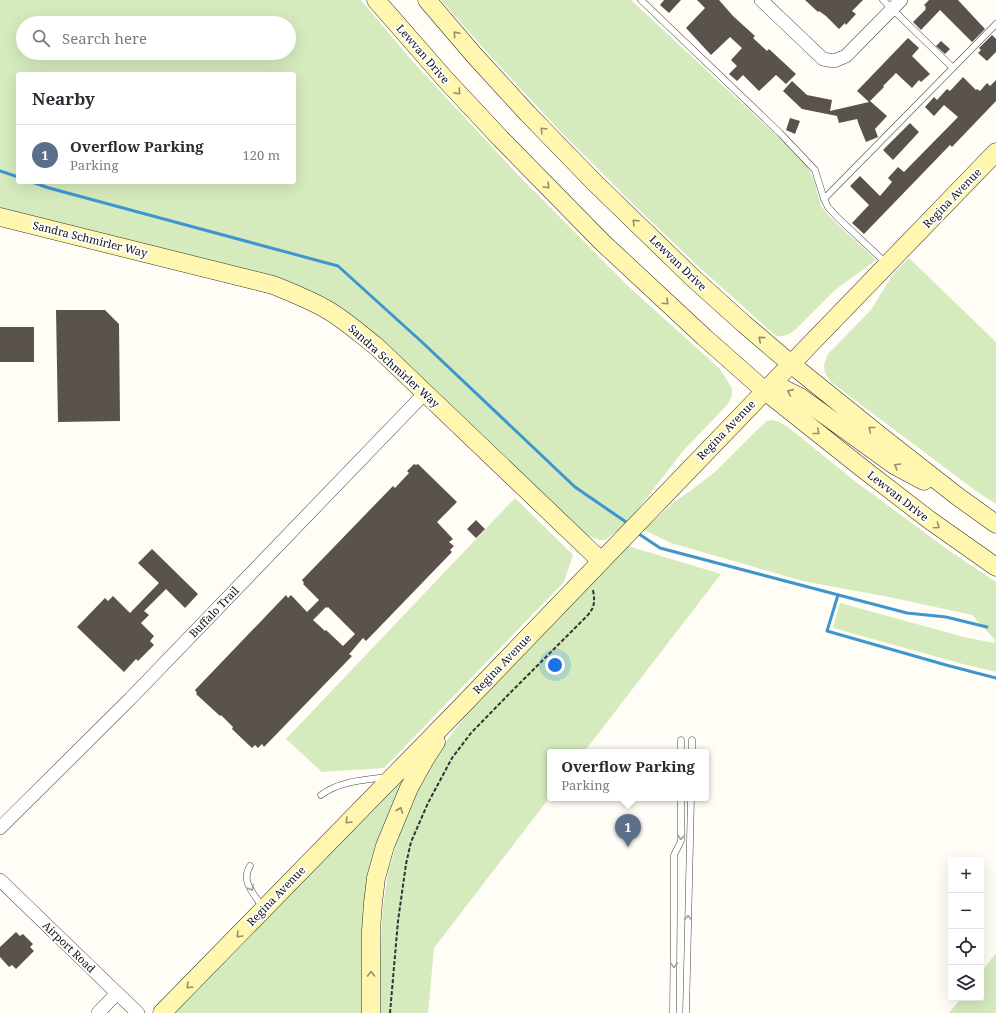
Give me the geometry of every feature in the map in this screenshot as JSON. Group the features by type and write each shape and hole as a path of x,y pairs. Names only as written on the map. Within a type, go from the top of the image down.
{"street":[{"name":"Lewvan Drive","path":"376,0 445,79 501,139 602,242 704,337 765,391 928,519 996,567"},
{"name":"Lewvan Drive","path":"427,0 474,55 528,114 595,183 699,283 791,364 957,496 996,524"},
{"path":"761,0 823,59 834,61 846,56 892,3"},
{"name":"Regina Avenue","path":"162,1013 458,710 996,152"},
{"name":"Sandra Schmirler Way","path":"0,217 273,285 299,295 325,308 351,326 376,348 601,561"},
{"name":"Lewvan Drive","path":"765,391 784,390 800,397 894,465 957,496"},
{"name":"Buffalo Trail","path":"0,828 130,699 425,393"},
{"name":"Regina Avenue","path":"371,1013 371,931 373,903 376,878 385,846 409,788 425,759 458,710"},
{"name":"Airport Road","path":"0,880 138,1013"},
{"path":"98,1013 117,993"}],"lane":[{"path":"641,0 780,133 815,170 824,200 828,207 887,264"},
{"path":"892,3 953,68"},
{"path":"824,200 996,24"},
{"path":"681,740 681,749"},
{"path":"692,740 692,749"},
{"path":"321,795 331,789 348,783 392,776"},
{"path":"673,1013 674,855 681,841 681,801"},
{"path":"686,1013 691,801"},
{"path":"250,866 246,878 263,909"}],"path":[{"path":"390,1013 398,921 406,864 411,842 428,803 452,758 472,733 489,714 592,611 594,605 592,581 587,575"}],"green space":[{"path":"0,0 361,0 414,63 519,176 628,286 720,369 732,388 732,396 728,404 683,451 635,513 621,528 605,540 599,540 587,535 330,305 0,209"},
{"path":"441,0 631,0 806,163 814,180 821,206 831,218 876,260 835,290 793,332 784,336 776,336 699,267 563,134 492,58"},
{"path":"909,258 996,342 996,504 976,491 831,382 825,373 824,365 828,354 871,310 893,274"},
{"path":"773,420 788,427 856,482 951,552 996,582 996,672 833,628 840,603 964,637 994,643 995,640 972,615 894,598 803,581 671,543 644,530 673,503 716,471 767,421"},
{"path":"515,498 573,555 564,582 384,768 322,772 286,739"},
{"path":"628,546 721,574 586,749 547,749 547,801 434,948 428,1013 379,1013 383,907 388,872 410,800 437,753 465,717"},
{"path":"409,767 395,799 363,1013 174,1013"},
{"path":"996,953 996,1013 949,1013 959,1001 984,1001 984,968"}],"building":[{"path":"664,0 681,0 669,13 660,5"},
{"path":"697,0 719,0 733,16 755,36 753,38 767,51 769,49 796,74 786,84 776,75 759,91 743,75 737,81 729,74 737,66 731,60 742,48 730,37 711,55 686,28 705,8"},
{"path":"805,0 863,0 852,11 856,14 846,25 845,23 839,29 826,16 819,11 818,12"},
{"path":"929,0 958,0 985,29 972,42 940,10 921,30 913,22 926,9 924,5"},
{"path":"992,35 996,39 996,52 987,61 978,53 981,50 979,48"},
{"path":"908,38 919,48 912,56 930,74 921,82 919,80 912,88 896,73 870,101 887,116 875,129 878,137 866,142 857,119 839,123 837,116 802,109 783,91 792,81 807,95 832,100 830,111 869,102 857,91"},
{"path":"941,41 950,49 945,54 936,46"},
{"path":"963,77 976,90 977,89 980,91 987,83 990,86 996,80 996,101 952,147 950,145 864,234 852,223 869,205 850,186 860,176 880,196 892,182 888,178 898,167 904,172 958,117 944,105 934,116 925,107 934,97 937,100 947,89 950,91"},
{"path":"790,118 800,121 795,134 786,130"},
{"path":"910,123 919,132 893,160 883,150"},
{"path":"56,310 105,310 119,324 120,421 58,422"},
{"path":"0,327 34,327 34,362 0,362"},
{"path":"414,464 418,464 457,502 437,522 453,539 449,542 454,546 450,550 452,552 366,641 363,638 349,654 352,656 264,747 262,744 258,748 255,745 252,748 232,729 233,727 221,715 220,716 196,694 197,693 195,690 286,595 288,598 291,595 307,612 319,600 303,584 304,583 302,580 393,486 395,488 409,473 407,471","holes":["326,607 328,607 355,634 343,646 313,620"]},
{"path":"476,520 485,529 476,538 467,529"},
{"path":"152,549 198,594 185,608 166,589 144,611 149,615 141,623 154,636 150,641 154,645 138,661 136,659 124,672 77,627 105,598 108,601 113,596 130,613 159,583 138,563"},
{"path":"16,932 20,936 23,934 33,944 30,947 34,951 16,969 12,965 9,967 0,957 0,947"}],"waterway":[{"path":"0,171 16,176"},
{"path":"38,184 338,266 423,343 575,487 626,522"},
{"path":"639,534 660,548 907,613 946,617 987,627"},
{"path":"838,595 827,631 996,678"}],"place":[{"name":"Overflow Parking","path":"628,847"}]}
